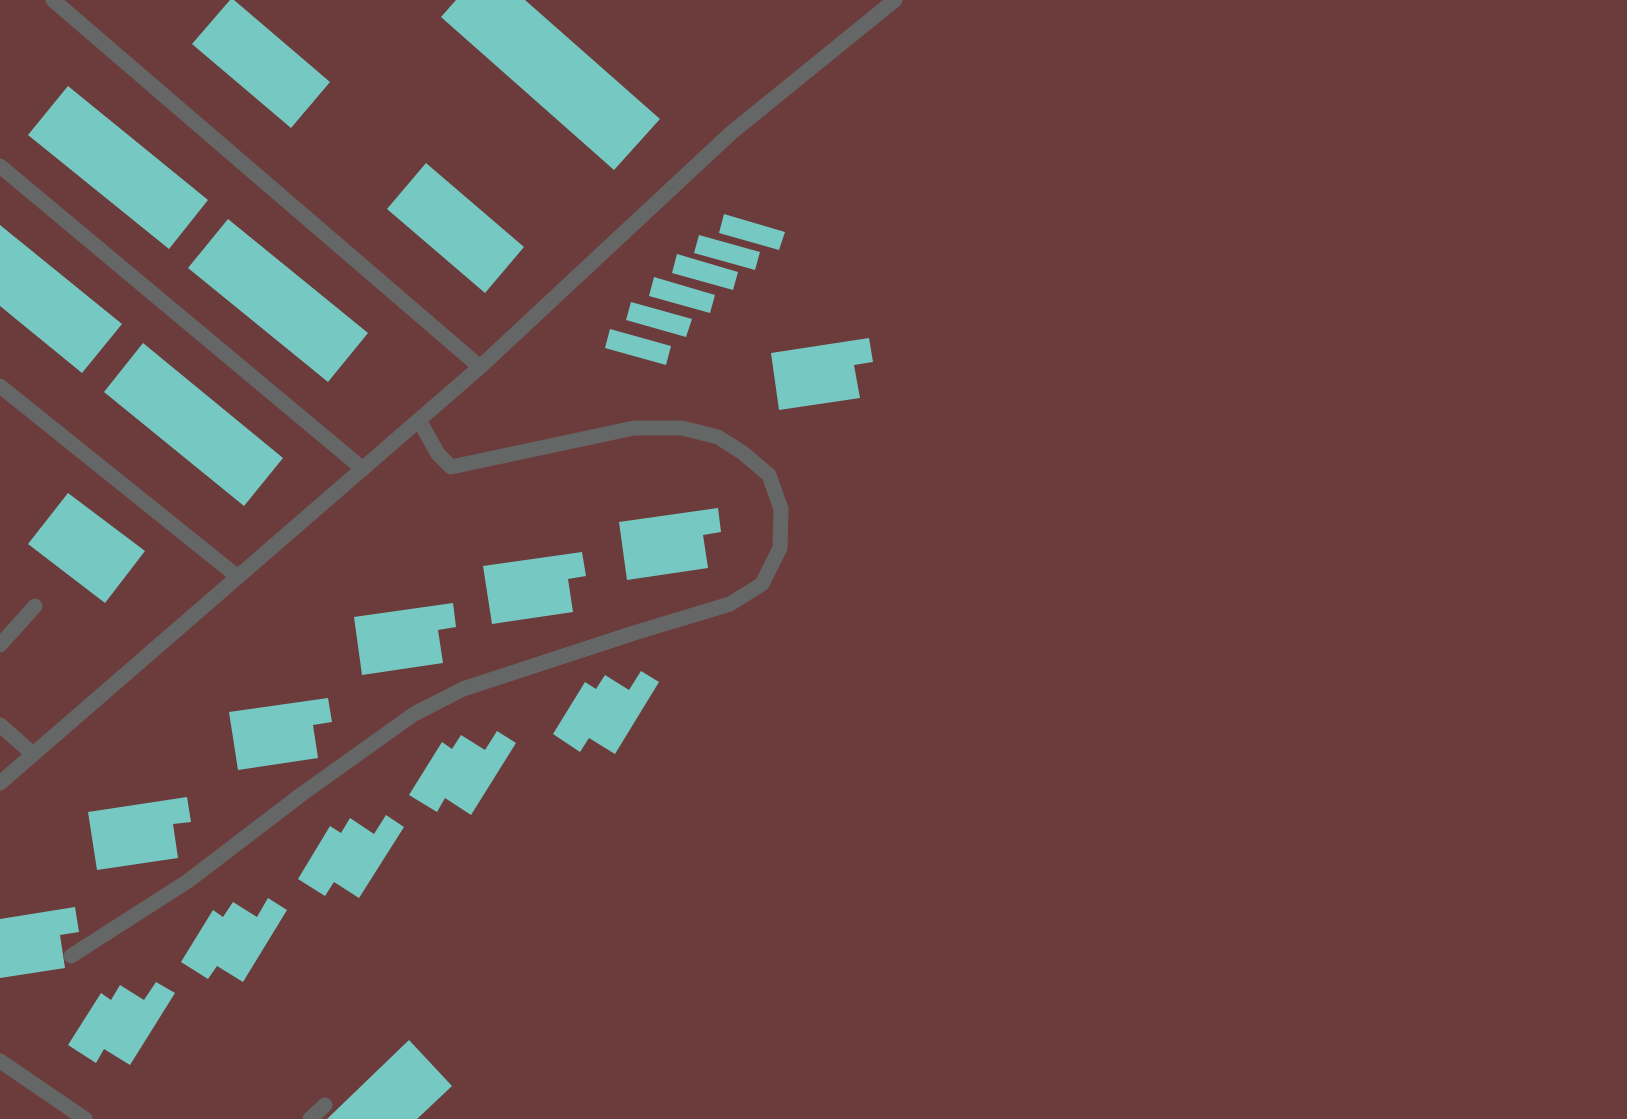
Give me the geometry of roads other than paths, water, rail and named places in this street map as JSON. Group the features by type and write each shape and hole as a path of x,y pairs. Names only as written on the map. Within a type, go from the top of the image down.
{"street":[{"path":"52,0 480,367"},
{"path":"0,783 480,367 731,133 895,0"},
{"path":"0,166 363,469"},
{"path":"0,387 238,577"},
{"path":"70,956 188,881 302,794 414,714 463,689 730,604 762,584 780,548 781,509 769,475 743,453 718,437 682,428 634,428 451,467 438,453 419,420"},
{"path":"0,645 35,606"},
{"path":"0,726 33,754"},
{"path":"0,1061 85,1119"},
{"path":"310,1119 326,1105"}]}
